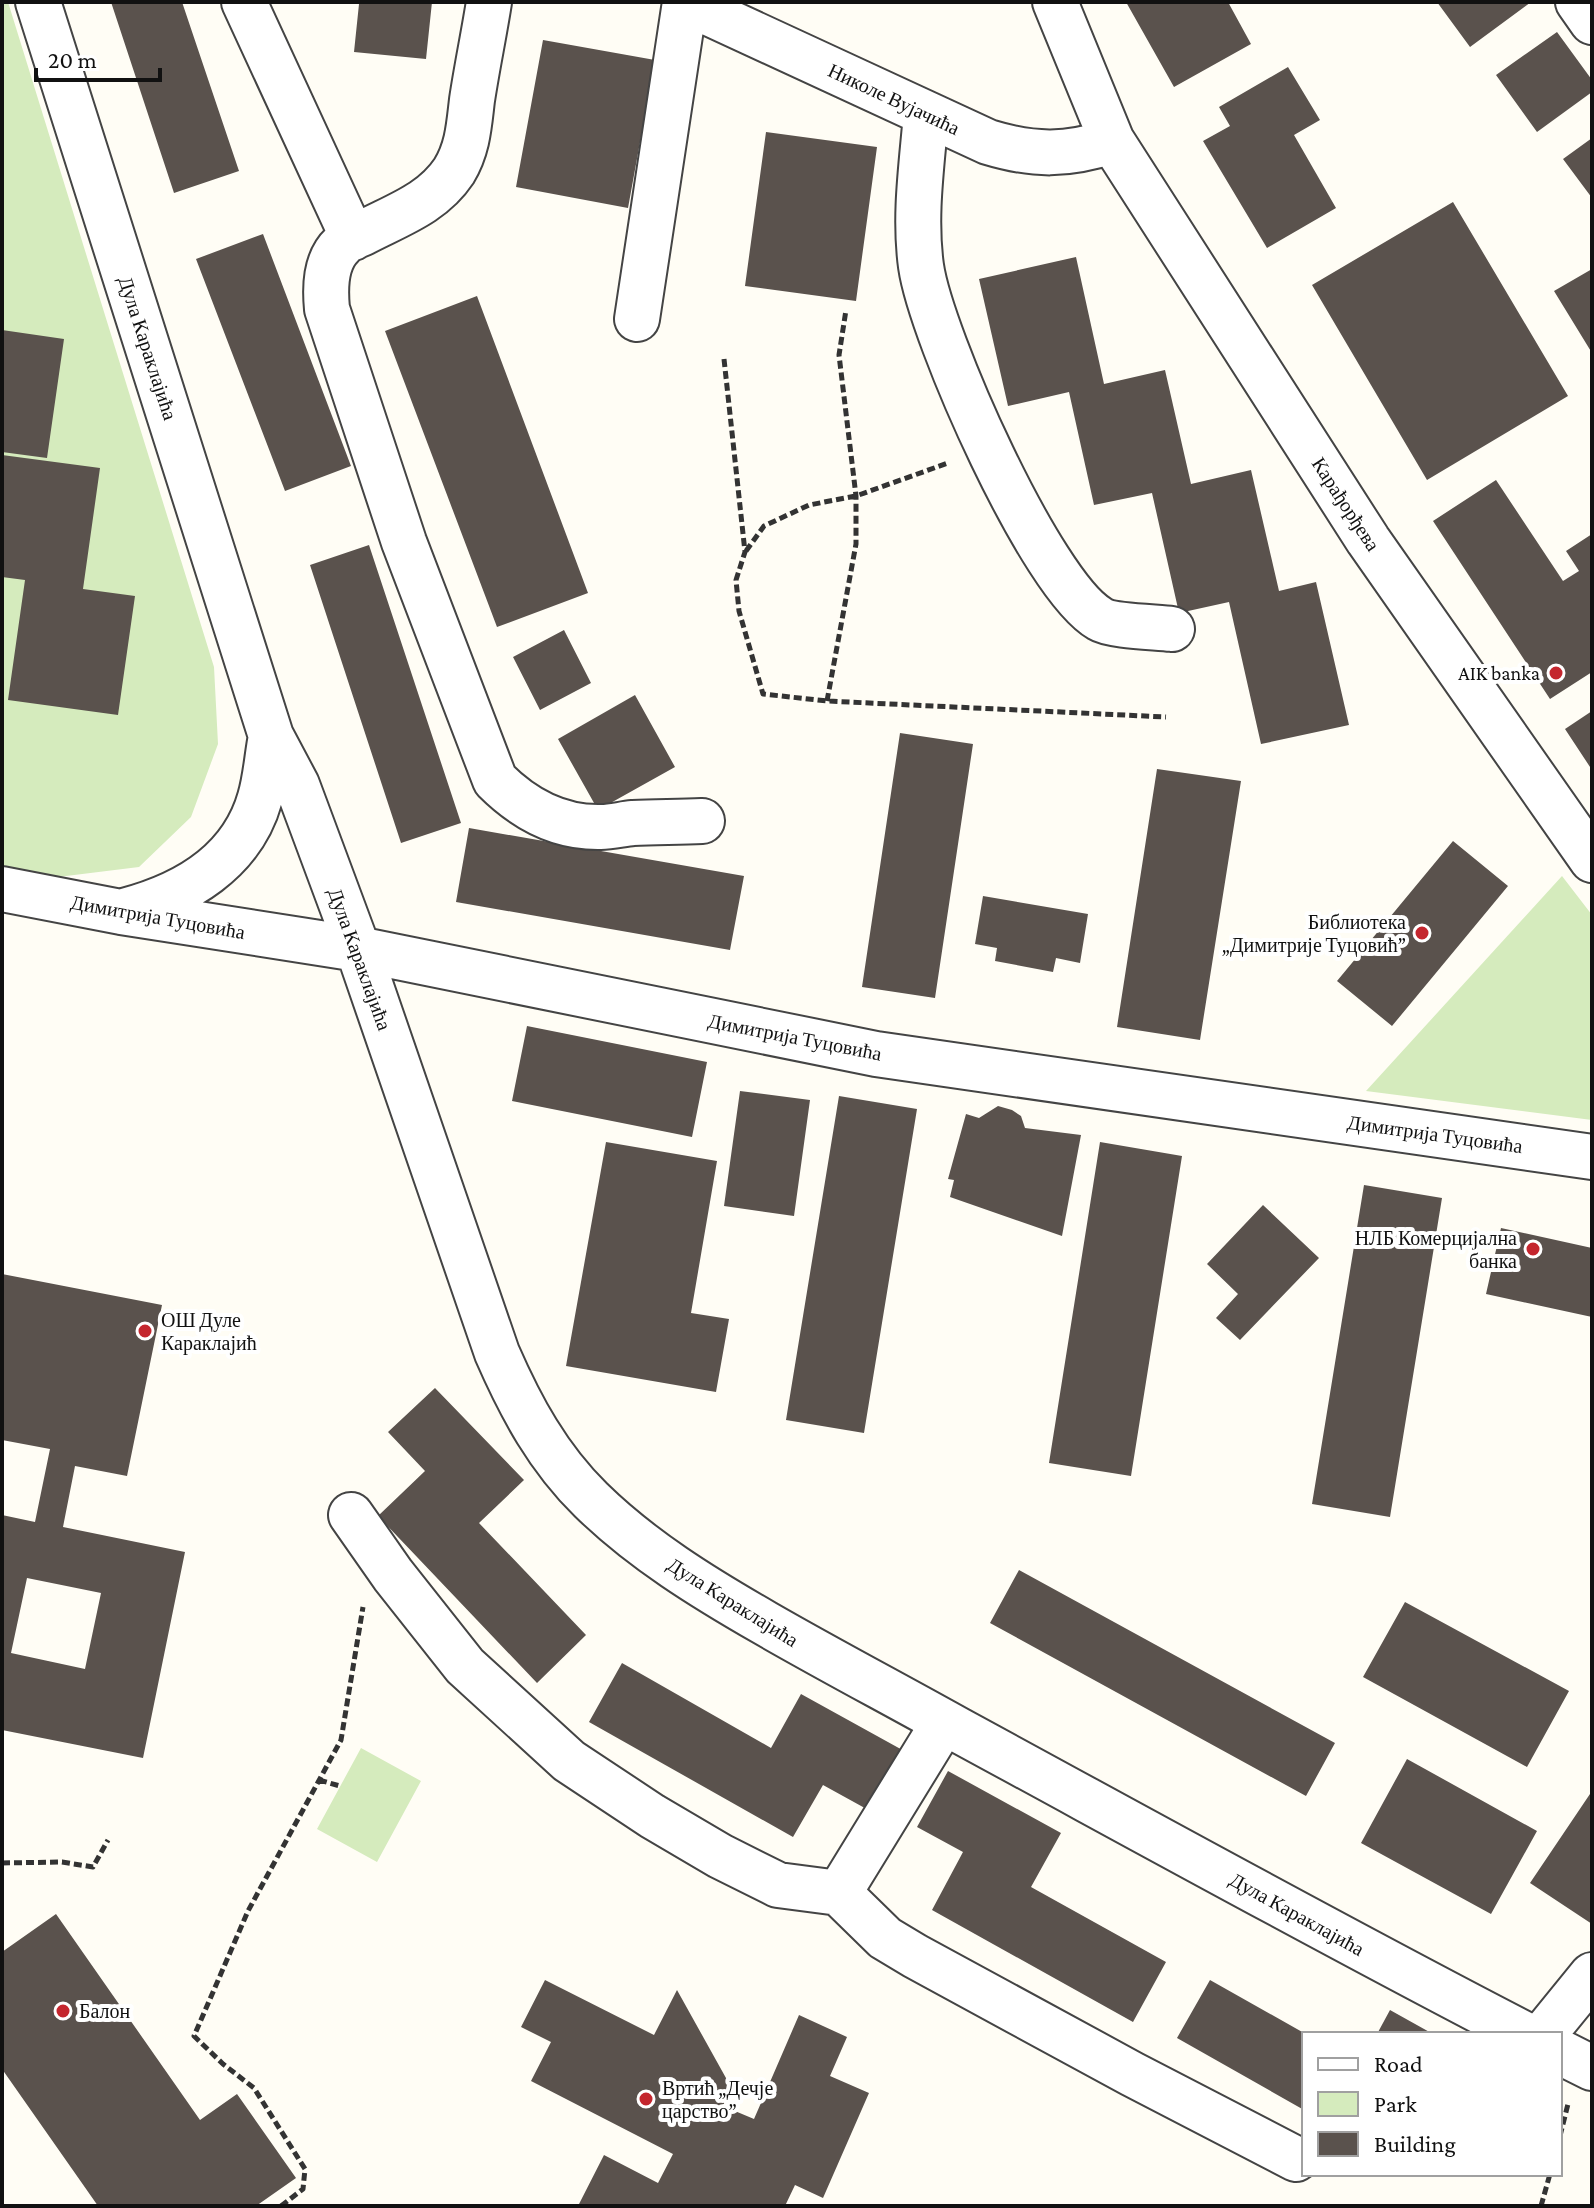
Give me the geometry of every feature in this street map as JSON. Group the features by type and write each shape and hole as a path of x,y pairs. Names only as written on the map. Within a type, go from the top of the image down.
{"street":[{"name":"Дула Караклајића","path":"38,2 271,736 297,785 358,949 497,1353 517,1400 544,1444 601,1509 701,1586 944,1722 1520,2032"},
{"path":"244,2 353,238"},
{"path":"489,2 470,126 465,149 454,171 422,204 342,244 329,269 325,289 327,309 404,542 495,780 510,796 529,808 549,818 575,825 602,827 702,821"},
{"path":"637,319 685,2"},
{"name":"Николе Вујачића","path":"685,2 988,142 1020,152 1054,153 1084,150 1112,141"},
{"name":"Карађорђева","path":"1055,2 1112,141 1368,540 1592,860"},
{"path":"1578,2 1592,22"},
{"path":"926,114 917,220 921,267 931,312 942,342 989,448 1050,564 1076,599 1102,621 1172,629"},
{"path":"121,912 158,902 184,889 235,851 260,799 271,736"},
{"name":"Димитрија Туцовића","path":"2,889 121,912 358,949 876,1054 1591,1156"},
{"path":"362,1531 465,1666 569,1761 652,1816 720,1856 778,1885 839,1893 885,1938 915,1956 1296,2159"},
{"path":"839,1893 944,1722"},
{"path":"1546,2032 1592,1975"}],"path":[{"path":"827,701 856,544 856,496 839,355 846,310"},
{"path":"724,359 745,552"},
{"path":"989,448 856,496 809,505 764,526 745,552 736,580 739,611 763,694 827,701 1166,717"},
{"path":"281,2206 303,2189 305,2169 254,2088 194,2036 248,1911 341,1740 362,1531"},
{"path":"319,1780 340,1786"},
{"path":"2,1863 62,1862 93,1867 108,1840"},
{"path":"1562,2127 1575,2070"},
{"path":"1541,2206 1549,2176"}],"green space":[{"path":"2,2 8,2 214,667 218,744 191,817 139,867 58,877 2,867"},
{"path":"1562,876 1592,915 1592,1120 1366,1091"},
{"path":"361,1748 421,1781 377,1862 317,1829"}],"building":[{"path":"111,2 182,2 239,171 174,193"},
{"path":"356,2 432,2 426,59 354,52 359,4"},
{"path":"1126,2 1228,2 1251,44 1174,87"},
{"path":"1437,2 1531,2 1470,47"},
{"path":"1557,32 1592,80 1592,92 1537,132 1496,75"},
{"path":"543,40 655,60 628,208 516,187"},
{"path":"1288,67 1320,120 1294,135 1336,208 1267,248 1203,141 1230,126 1219,107"},
{"path":"766,132 877,147 856,301 745,286"},
{"path":"1592,138 1592,198 1563,159"},
{"path":"1453,202 1568,396 1427,480 1312,285"},
{"path":"263,234 351,466 285,491 196,259"},
{"path":"1076,257 1104,384 1165,370 1191,484 1251,470 1279,591 1316,582 1349,725 1261,744 1229,602 1179,613 1152,493 1094,505 1069,392 1008,406 979,279"},
{"path":"1592,269 1592,353 1554,291"},
{"path":"477,296 588,593 497,627 385,331"},
{"path":"2,330 64,339 47,458 2,452"},
{"path":"2,455 100,468 83,589 135,596 118,715 8,700 25,580 2,577"},
{"path":"1496,480 1563,581 1579,571 1566,551 1592,534 1592,672 1550,699 1433,521"},
{"path":"369,545 461,823 401,843 310,565"},
{"path":"564,630 591,683 540,710 513,657"},
{"path":"635,695 675,767 598,810 558,739"},
{"path":"1592,711 1592,770 1565,729"},
{"path":"900,733 973,744 935,998 862,987"},
{"path":"1157,769 1241,781 1200,1040 1117,1027"},
{"path":"469,828 744,876 730,950 456,902"},
{"name":"Библиотека „Димитрије Туцовић”","path":"1453,841 1508,886 1392,1026 1337,981"},
{"path":"983,896 1088,914 1080,963 1056,958 1053,972 995,961 997,948 975,944"},
{"path":"527,1026 707,1062 692,1137 512,1101"},
{"path":"740,1091 810,1100 794,1216 724,1206"},
{"path":"839,1096 917,1109 864,1433 786,1420"},
{"path":"998,1106 1021,1116 1025,1128 1081,1135 1062,1236 950,1197 954,1180 948,1179 966,1114 979,1118"},
{"path":"606,1142 717,1161 691,1313 729,1319 716,1392 566,1366"},
{"path":"1100,1142 1182,1156 1131,1476 1049,1463"},
{"path":"1364,1185 1442,1198 1390,1517 1312,1504"},
{"path":"1263,1205 1319,1258 1240,1340 1216,1318 1238,1294 1207,1264"},
{"path":"1501,1228 1592,1248 1592,1317 1486,1294"},
{"path":"2,1274 162,1305 127,1476 75,1466 63,1527 185,1552 143,1758 2,1730 2,1515 35,1522 50,1449 2,1440","holes":["27,1578 101,1593 85,1669 11,1653"]},
{"path":"435,1388 524,1480 479,1523 586,1635 537,1683 378,1516 425,1471 388,1432"},
{"path":"1019,1570 1335,1743 1306,1796 990,1623"},
{"path":"1405,1602 1569,1691 1527,1767 1363,1677"},
{"path":"622,1663 771,1748 801,1694 906,1752 872,1812 823,1785 793,1837 589,1722"},
{"path":"1407,1759 1537,1831 1491,1914 1361,1843"},
{"path":"948,1771 1061,1833 1031,1887 1166,1962 1133,2022 932,1910 963,1852 917,1827"},
{"path":"1592,1791 1592,1924 1530,1883"},
{"name":"Балон","path":"56,1914 200,2120 237,2094 296,2178 256,2206 98,2206 2,2069 2,1952"},
{"name":"Вртић „Дечје царство”","path":"545,1980 654,2035 677,1990 731,2087 723,2106 754,2119 799,2015 847,2037 830,2076 869,2093 823,2198 795,2185 785,2206 578,2206 604,2155 658,2183 673,2154 531,2081 551,2042 521,2027"},
{"path":"1210,1980 1302,2032 1302,2109 1177,2038"},
{"path":"1390,2010 1429,2032 1378,2032"}],"place":[{"name":"AIK banka","path":"1556,673"},
{"name":"Библиотека „Димитрије Туцовић”","path":"1422,933"},
{"name":"НЛБ Комерцијална банка","path":"1533,1249"},
{"name":"ОШ Дуле Караклајић","path":"145,1331"},
{"name":"Балон","path":"63,2011"},
{"name":"Вртић „Дечје царство”","path":"646,2099"}]}
